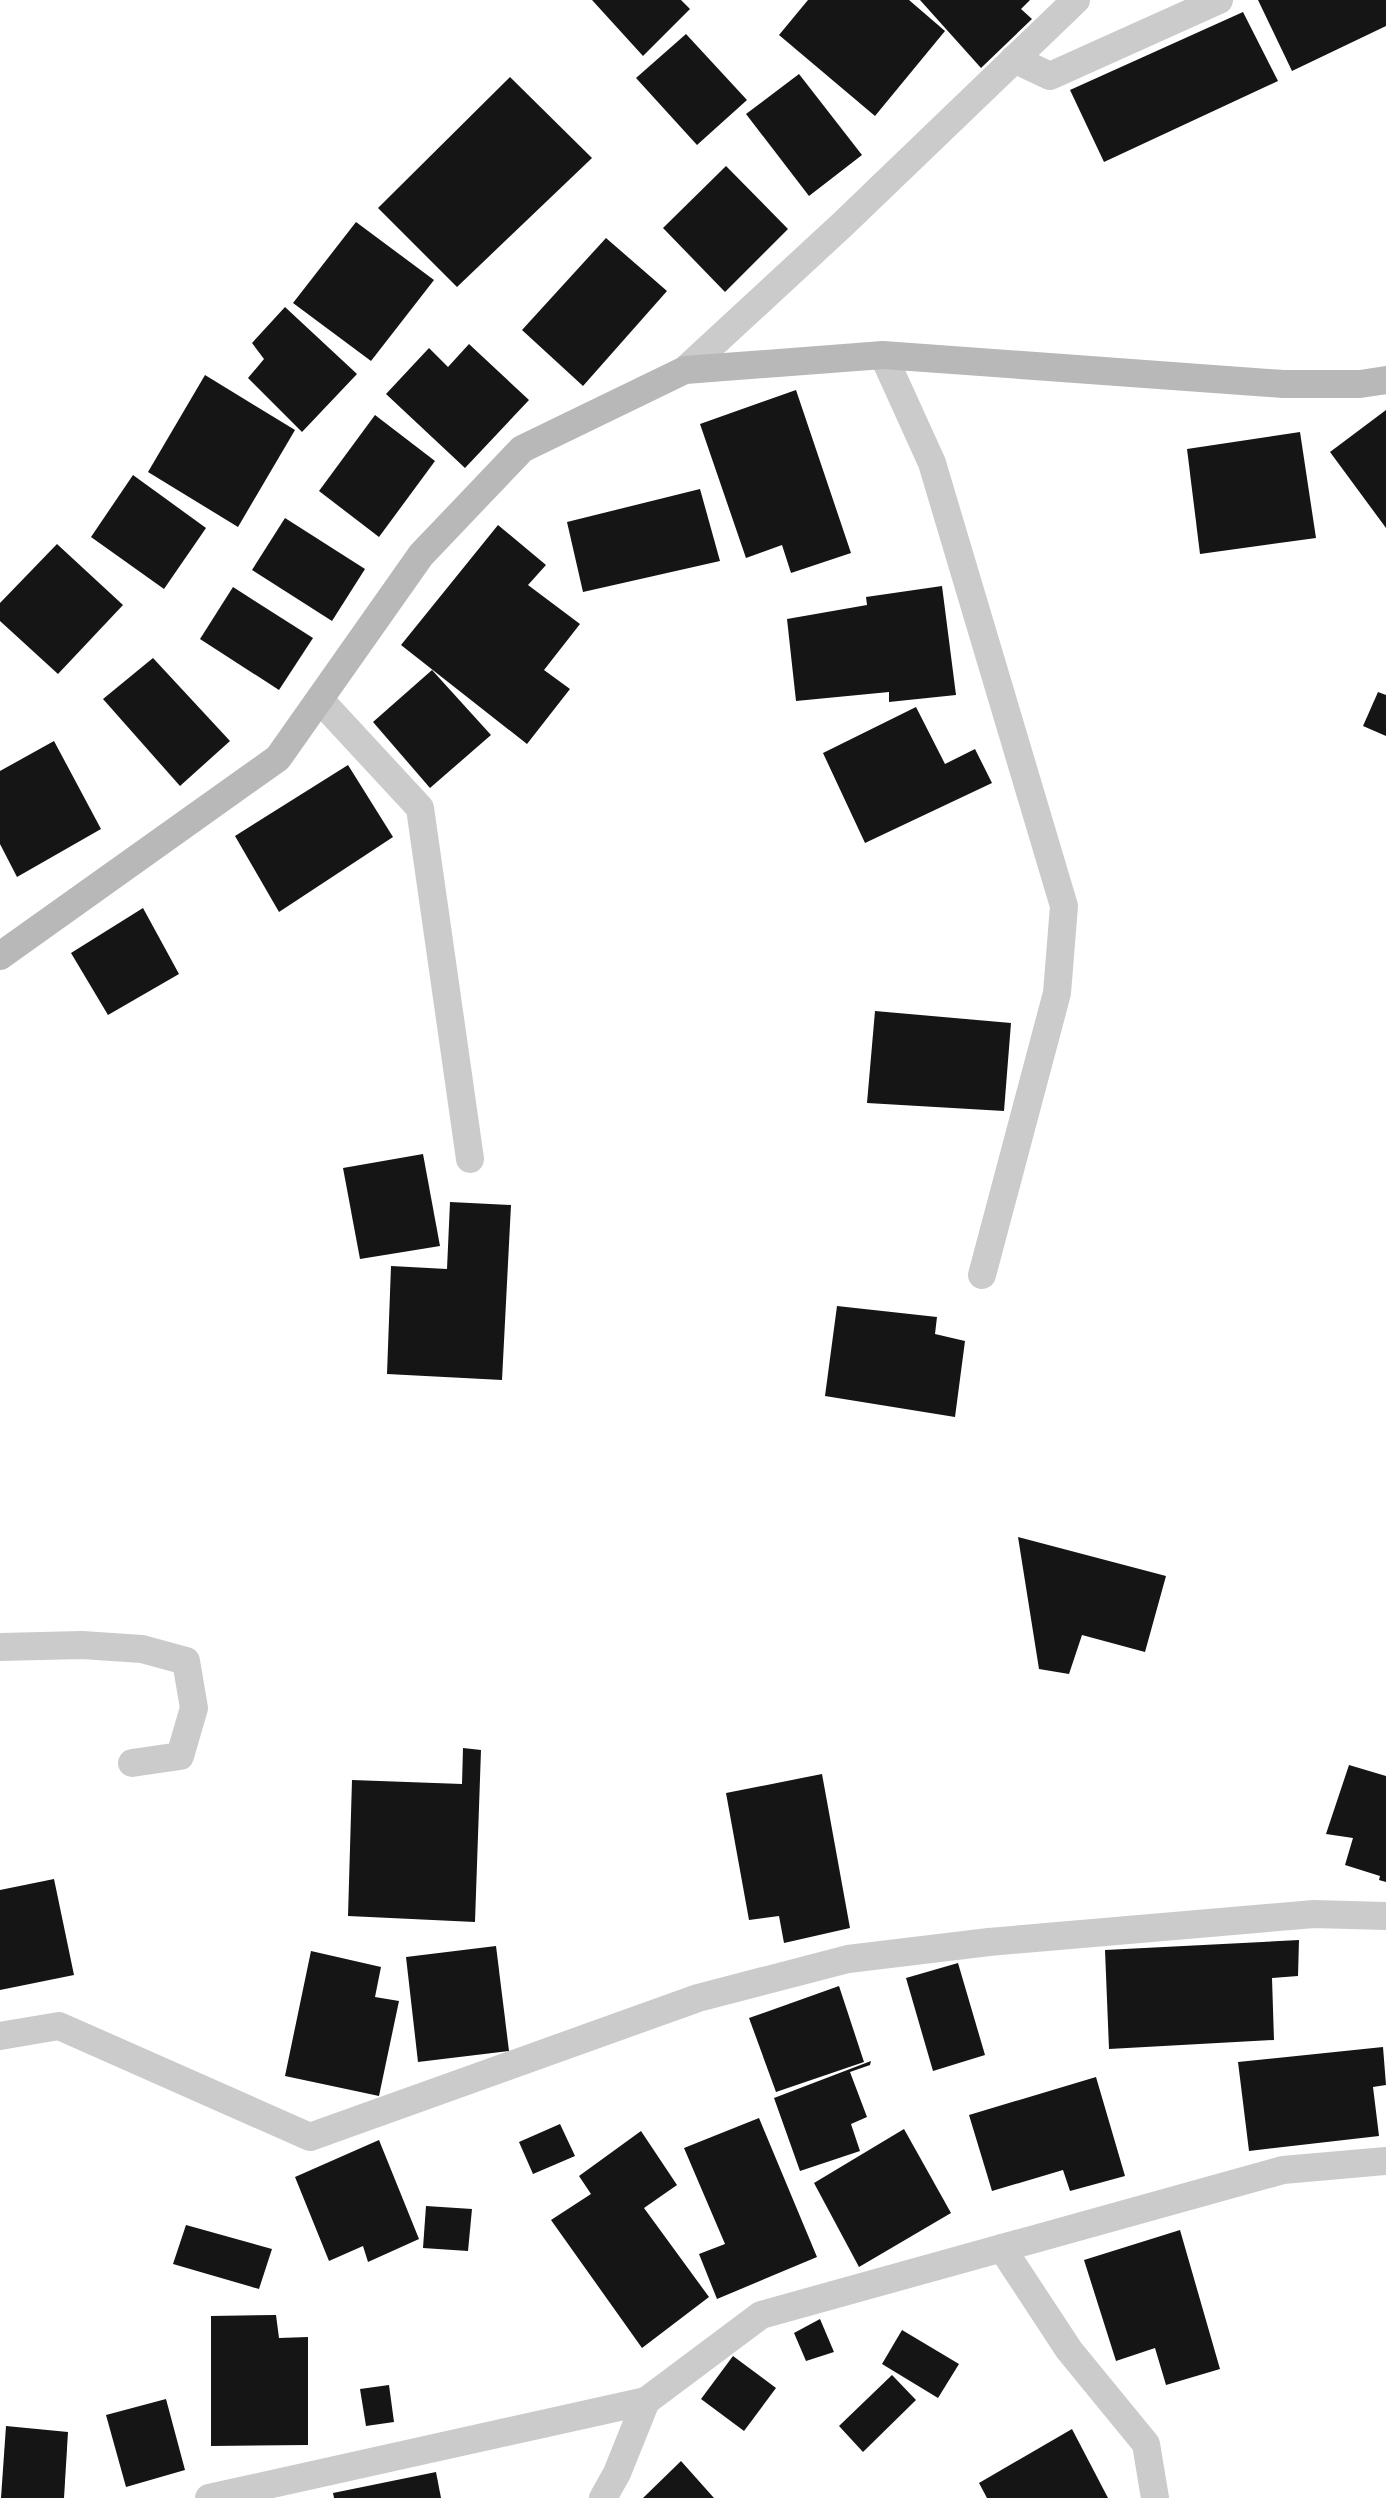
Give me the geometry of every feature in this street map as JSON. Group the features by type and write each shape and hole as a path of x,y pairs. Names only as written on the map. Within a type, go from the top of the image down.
{"street":[{"path":"0,956 278,758 421,555 522,449 685,370 843,224 1076,0"},
{"path":"1014,59 1050,76 1219,0"},
{"path":"685,370 883,355 1283,384 1360,384 1386,380"},
{"path":"883,355 932,463 1064,906 1057,993 982,1275"},
{"path":"320,700 420,808 470,1158"},
{"path":"0,1646 82,1645 142,1649 186,1661 194,1708 180,1756 132,1762"},
{"path":"0,2036 58,2026 310,2137 698,1998 848,1959 989,1942 1314,1914 1386,1916"},
{"path":"209,2498 646,2402 762,2315 1283,2170 1386,2161"},
{"path":"1002,2248 1069,2350 1146,2444 1155,2498"},
{"path":"603,2498 617,2473 646,2402"}],"building":[{"path":"592,0 681,0 690,9 643,56"},
{"path":"808,0 909,0 945,31 875,116 779,35"},
{"path":"920,0 1030,0 1021,9 1032,19 981,68"},
{"path":"1258,0 1386,0 1386,26 1292,71"},
{"path":"1243,12 1278,81 1104,162 1070,90"},
{"path":"686,34 747,100 697,145 636,78"},
{"path":"799,74 862,155 809,196 746,114"},
{"path":"510,77 592,158 457,287 378,208"},
{"path":"726,166 788,229 725,292 663,228"},
{"path":"356,222 434,280 371,361 293,303"},
{"path":"606,238 667,291 583,386 522,330"},
{"path":"285,307 357,374 302,432 248,378 264,359 252,343"},
{"path":"469,344 529,400 465,468 386,394 429,348 448,367"},
{"path":"205,375 295,430 238,527 148,472"},
{"path":"796,390 851,553 791,573 782,545 746,558 700,424"},
{"path":"1386,410 1386,528 1330,452"},
{"path":"375,415 435,461 379,537 319,491"},
{"path":"1300,432 1316,538 1200,554 1187,449"},
{"path":"133,475 206,528 164,589 91,537"},
{"path":"700,489 720,561 583,592 567,522"},
{"path":"285,518 365,569 332,621 252,570"},
{"path":"498,525 546,565 528,585 580,624 544,670 570,689 527,744 401,645"},
{"path":"57,544 123,605 58,674 0,621 0,603"},
{"path":"942,586 956,695 889,702 889,692 796,701 787,619 867,605 866,597"},
{"path":"233,587 313,638 279,690 200,639"},
{"path":"153,658 230,741 180,786 103,699"},
{"path":"432,670 491,735 430,788 373,722"},
{"path":"1378,692 1386,695 1386,736 1363,726"},
{"path":"916,707 945,764 975,749 992,783 865,843 823,753"},
{"path":"54,741 101,829 17,877 0,844 0,771"},
{"path":"348,765 393,837 279,912 235,836"},
{"path":"143,908 179,974 108,1015 71,953"},
{"path":"875,1011 1011,1023 1004,1111 867,1103"},
{"path":"423,1154 440,1246 360,1259 343,1168"},
{"path":"450,1202 511,1205 502,1380 387,1374 391,1266 447,1269"},
{"path":"837,1306 937,1317 935,1334 965,1341 955,1417 825,1396"},
{"path":"1018,1537 1166,1576 1145,1652 1082,1635 1069,1674 1039,1669"},
{"path":"463,1748 481,1750 475,1922 348,1916 352,1780 462,1784"},
{"path":"1349,1765 1386,1776 1386,1882 1379,1880 1380,1876 1345,1865 1353,1838 1326,1834"},
{"path":"822,1774 850,1928 784,1943 779,1916 749,1920 726,1793"},
{"path":"54,1879 74,1975 0,1990 0,1890"},
{"path":"1299,1940 1298,1976 1272,1978 1274,2040 1109,2049 1105,1950"},
{"path":"496,1946 509,2051 418,2062 406,1957"},
{"path":"311,1951 381,1967 375,1997 399,2001 379,2096 285,2076"},
{"path":"958,1963 985,2055 933,2071 906,1978"},
{"path":"839,1986 864,2062 776,2092 749,2018"},
{"path":"1383,2047 1386,2085 1373,2087 1379,2136 1249,2151 1238,2062"},
{"path":"871,2061 870,2065 850,2072 867,2117 851,2124 860,2151 800,2171 774,2098"},
{"path":"1096,2077 1125,2176 1070,2191 1063,2170 992,2191 969,2115"},
{"path":"759,2118 817,2257 717,2299 699,2254 725,2244 684,2148"},
{"path":"560,2124 575,2156 533,2174 519,2142"},
{"path":"904,2129 951,2213 859,2267 814,2183"},
{"path":"641,2131 677,2185 644,2208 709,2297 642,2348 551,2220 591,2194 579,2176"},
{"path":"379,2140 419,2239 368,2262 363,2246 329,2261 295,2177"},
{"path":"426,2206 472,2209 468,2251 423,2248"},
{"path":"186,2225 272,2249 259,2289 173,2264"},
{"path":"1180,2230 1220,2369 1166,2385 1155,2348 1116,2361 1084,2260"},
{"path":"276,2315 279,2338 308,2337 308,2445 211,2446 211,2316"},
{"path":"820,2319 834,2352 806,2361 794,2333"},
{"path":"902,2330 959,2364 938,2398 882,2364"},
{"path":"733,2356 776,2388 744,2431 701,2399"},
{"path":"892,2375 916,2400 863,2452 839,2426"},
{"path":"389,2385 394,2422 366,2426 360,2389"},
{"path":"166,2399 185,2470 126,2487 106,2415"},
{"path":"6,2426 68,2432 64,2498 1,2498"},
{"path":"1072,2429 1108,2498 987,2498 979,2483"},
{"path":"681,2461 714,2498 643,2498"},
{"path":"436,2472 441,2498 334,2498 333,2493"}]}
